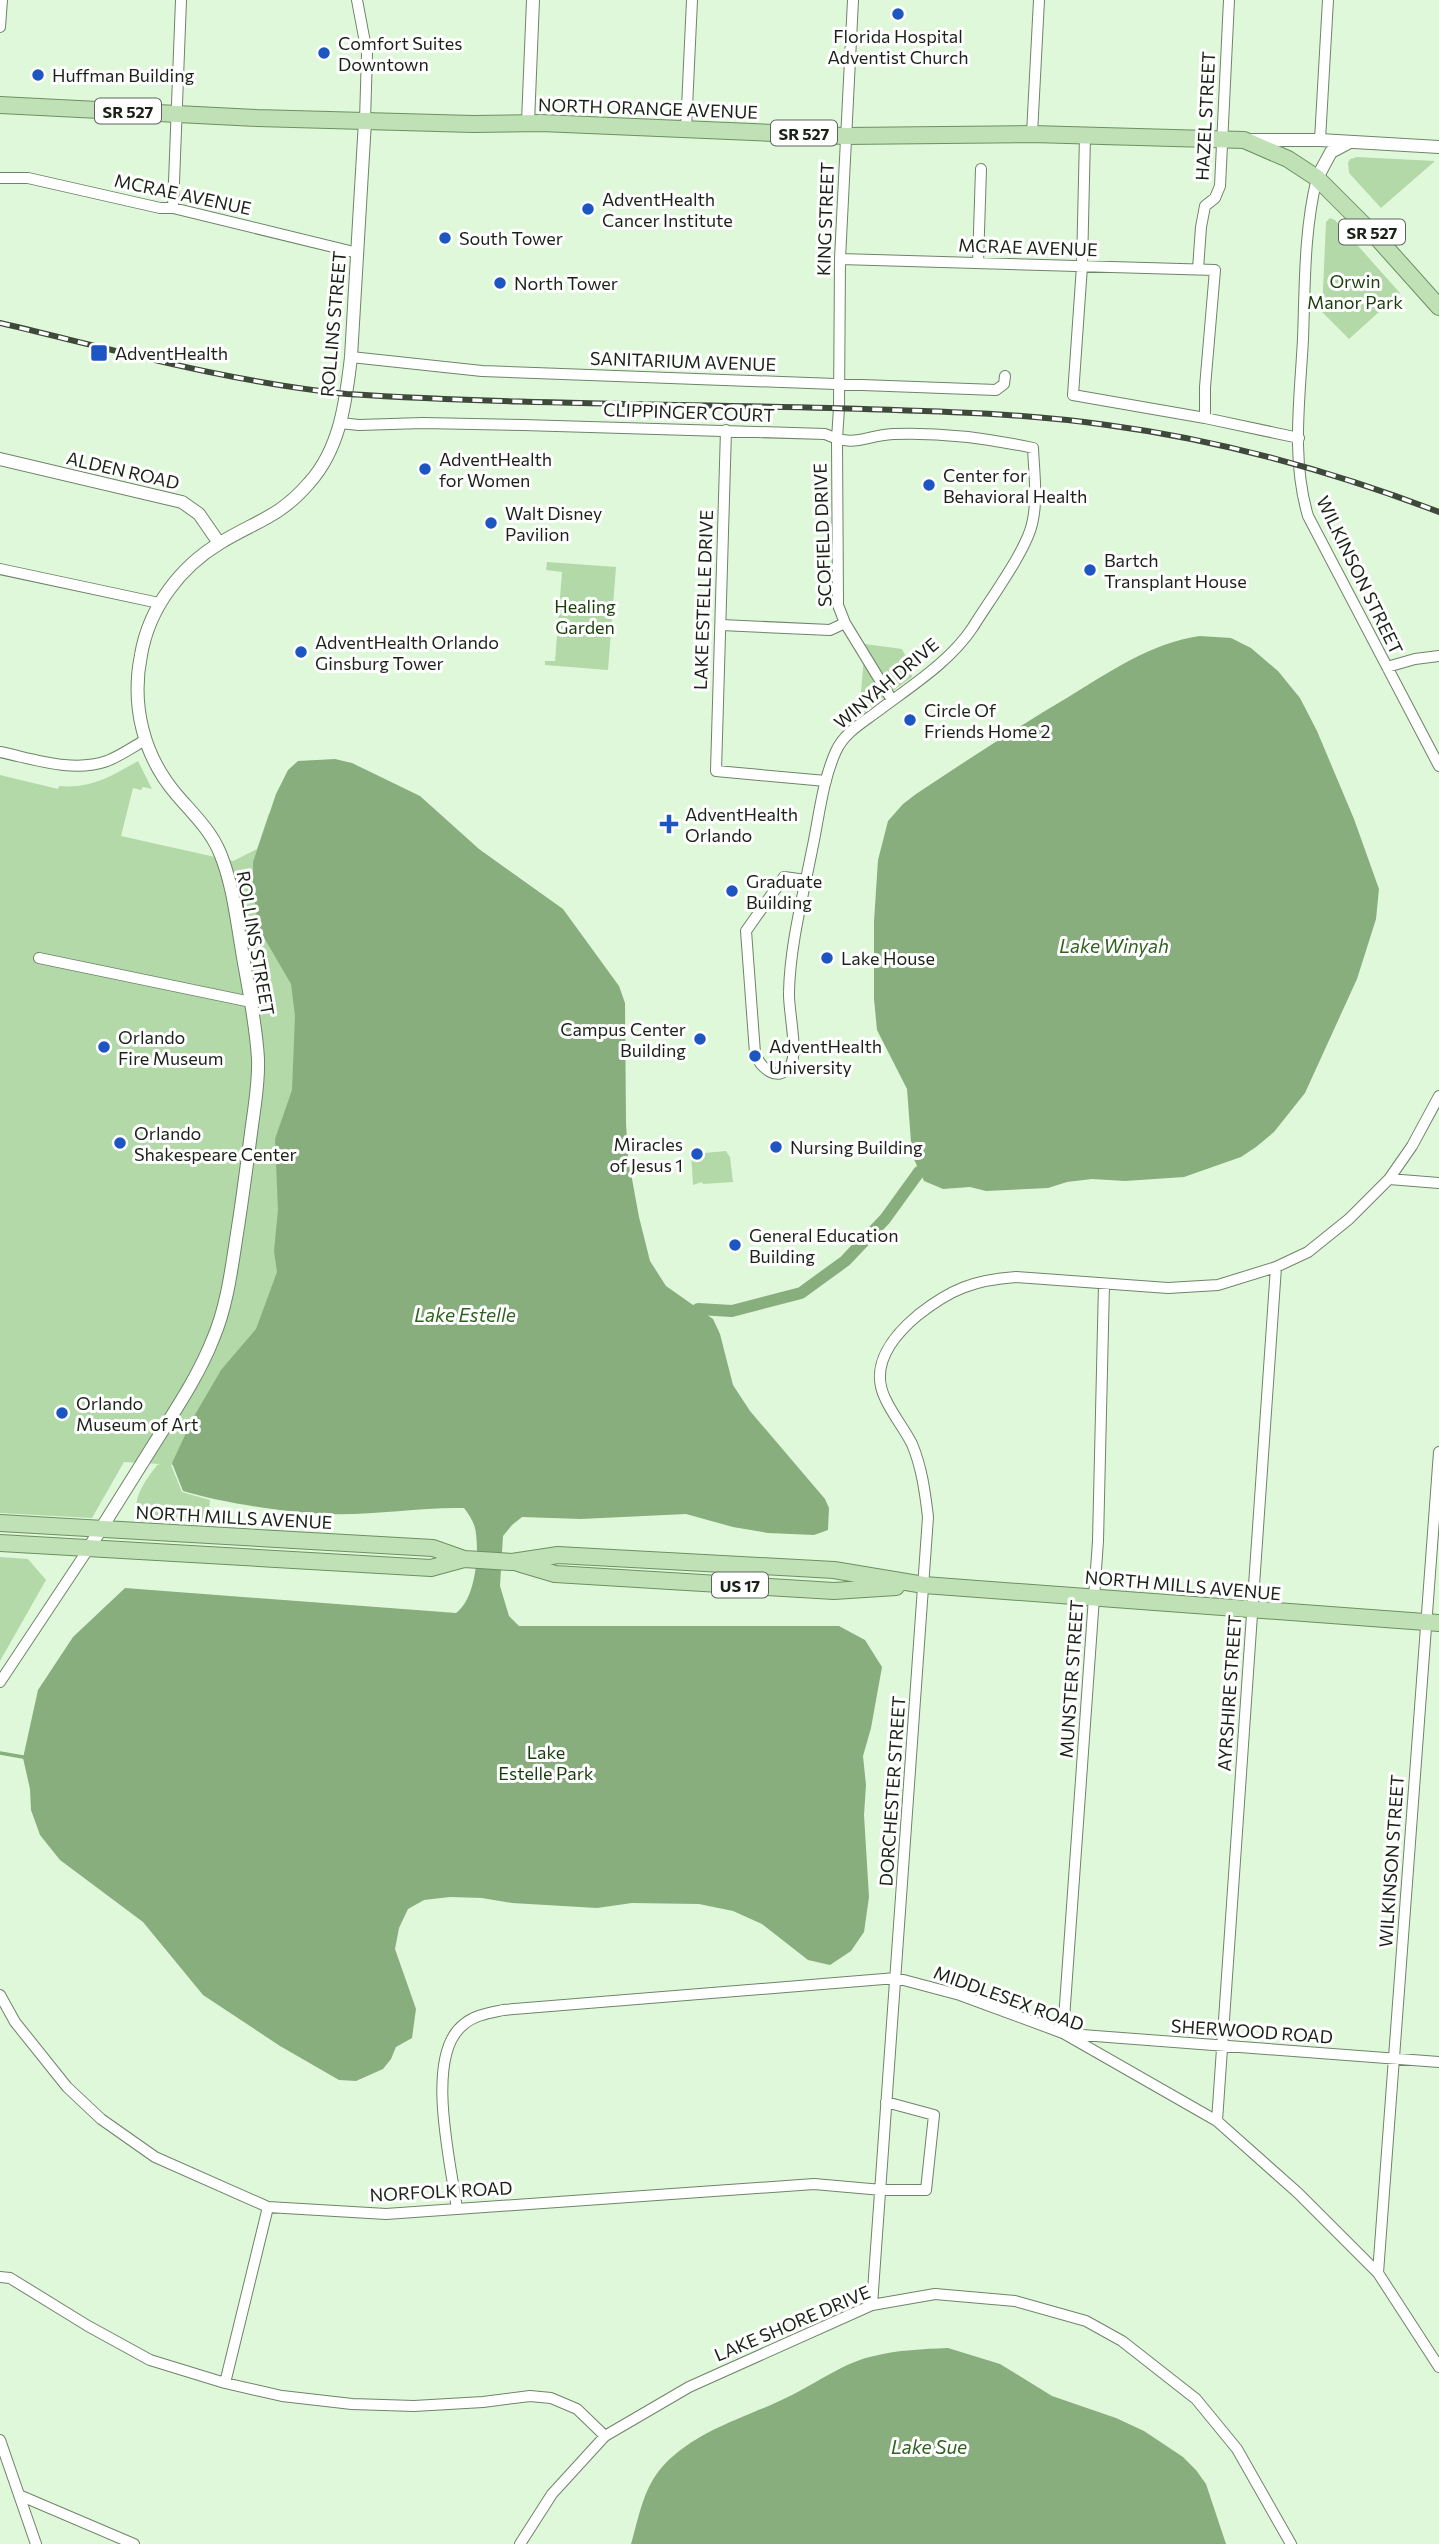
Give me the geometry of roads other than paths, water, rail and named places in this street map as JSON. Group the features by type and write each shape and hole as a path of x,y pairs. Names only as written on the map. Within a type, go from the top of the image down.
{"main road":[{"name":"NORTH ORANGE AVENUE","path":"0,105 365,121 473,124 528,122 845,136 1032,134 1244,140 1288,159 1317,178 1380,241 1439,307"},
{"name":"NORTH MILLS AVENUE","path":"0,1523 433,1548 464,1559 512,1562 555,1574 834,1591 924,1585 1433,1623"},
{"name":"NORTH MILLS AVENUE","path":"0,1543 431,1568 464,1559"}],"street":[{"path":"0,27 2,0"},
{"path":"173,208 181,0"},
{"name":"ROLLINS STREET","path":"89,1548 180,1402 214,1338 224,1303 257,1093 258,1059 251,1002 234,907 220,853 206,827 156,767 139,715 140,658 145,637 159,603 192,564 219,543 274,516 292,501 312,481 330,452 340,423 351,357 365,121 367,53 357,0"},
{"path":"528,122 533,0"},
{"path":"686,129 692,0"},
{"name":"KING STREET","path":"837,439 845,136 853,0"},
{"path":"1032,134 1039,0"},
{"name":"HAZEL STREET","path":"1198,269 1205,206 1215,198 1220,186 1229,0"},
{"path":"1320,140 1328,0"},
{"path":"1085,136 1082,266 1073,395 1205,418 1298,438"},
{"path":"1244,140 1320,140 1439,147"},
{"path":"1317,178 1331,152 1348,143"},
{"path":"978,263 981,169"},
{"name":"MCRAE AVENUE","path":"0,178 28,178 160,208 173,208 358,253"},
{"name":"WILKINSON STREET","path":"1317,178 1307,237 1298,474 1308,516 1439,766"},
{"name":"MCRAE AVENUE","path":"841,258 1215,270 1205,418"},
{"name":"SANITARIUM AVENUE","path":"351,357 482,371 996,390 1004,384 1005,376"},
{"name":"CLIPPINGER COURT","path":"340,423 726,430 825,434 852,442 893,434 968,436 1033,448"},
{"name":"LAKE ESTELLE DRIVE","path":"726,430 716,771 826,781"},
{"name":"SCOFIELD DRIVE","path":"837,439 838,605 845,623 892,700"},
{"name":"WINYAH DRIVE","path":"806,880 784,877 746,932 755,1053 759,1064 774,1074 790,1066 794,1054 789,992 794,946 826,781 836,750 850,732 928,673 965,640 1032,526 1033,448"},
{"name":"ALDEN ROAD","path":"0,459 182,502 199,514 219,543"},
{"path":"0,569 159,603"},
{"path":"721,625 830,630 845,623"},
{"path":"1387,667 1439,656"},
{"path":"0,752 68,766 86,765 108,761 145,740"},
{"path":"39,958 251,1002"},
{"path":"1389,1179 1412,1146 1439,1096"},
{"path":"1389,1179 1439,1183"},
{"name":"DORCHESTER STREET","path":"872,2305 928,1517 924,1481 912,1444 883,1395 880,1375 884,1356 898,1332 927,1308 957,1288 994,1278 1016,1277 1168,1288 1218,1286 1276,1267 1308,1252 1349,1219 1389,1179"},
{"name":"AYRSHIRE STREET","path":"1217,2121 1276,1267"},
{"name":"MUNSTER STREET","path":"1063,2033 1098,1541 1104,1284"},
{"name":"WILKINSON STREET","path":"1378,2273 1393,2059 1433,1623 1439,1452"},
{"path":"0,1682 89,1548"},
{"name":"MIDDLESEX ROAD","path":"457,2209 441,2088 442,2064 448,2045 462,2025 481,2015 503,2010 896,1978 960,1995 1063,2033 1217,2121 1298,2193 1378,2273 1439,2367"},
{"name":"NORFOLK ROAD","path":"0,1995 15,2022 67,2087 102,2119 155,2157 268,2207 386,2214 814,2184 882,2190 926,2190 934,2115 886,2102"},
{"name":"SHERWOOD ROAD","path":"1063,2033 1439,2063"},
{"path":"225,2383 268,2207"},
{"path":"0,2277 10,2278 150,2360 225,2383 282,2396 352,2404 414,2406 530,2396 551,2399 577,2409 605,2436"},
{"name":"LAKE SHORE DRIVE","path":"520,2544 552,2494 605,2436 689,2387 872,2305 935,2294 1015,2301 1086,2321 1122,2341 1196,2399 1237,2449 1291,2544"},
{"path":"0,2440 36,2544"},
{"path":"19,2495 134,2544"}],"water":[{"name":"Lake Winyah","path":"1200,636 1231,638 1251,648 1278,671 1300,698 1354,819 1379,889 1376,919 1357,979 1305,1093 1274,1132 1256,1147 1241,1157 1184,1177 1125,1181 1092,1179 1048,1188 986,1191 970,1187 943,1189 924,1181 912,1155 907,1089 877,1030 874,999 874,921 878,860 888,821 916,794 1101,677 1148,651"},
{"name":"Lake Estelle","path":"335,759 352,763 420,796 479,849 563,909 619,986 625,1003 628,1157 650,1261 666,1286 713,1319 720,1334 733,1385 750,1411 825,1499 829,1508 828,1530 814,1535 768,1533 686,1514 581,1519 522,1517 503,1536 500,1586 509,1616 519,1626 839,1626 865,1640 882,1667 863,1756 869,1897 864,1932 851,1951 830,1965 808,1960 762,1924 733,1911 699,1904 632,1903 597,1908 512,1903 482,1898 450,1897 424,1900 408,1909 399,1928 395,1949 416,2009 412,2038 396,2047 383,2069 356,2081 339,2080 280,2046 203,1995 143,1922 60,1860 40,1835 31,1810 30,1789 23,1758 38,1690 73,1637 125,1588 456,1613 468,1598 477,1554 473,1523 464,1508 342,1514 253,1506 183,1491 172,1463 193,1418 221,1370 256,1329 277,1272 274,1251 278,1210 275,1139 292,1090 295,1016 291,984 259,929 253,893 253,862 276,794 288,770 298,761"},
{"name":"Lake Sue","path":"948,2348 1000,2364 1052,2396 1116,2418 1144,2431 1183,2457 1206,2484 1226,2544 631,2544 642,2503 656,2475 691,2442 863,2359 901,2351"}],"waterway":[{"path":"698,1309 732,1311 801,1293 845,1261 885,1219 919,1172"},
{"path":"0,1753 23,1757"}],"railway":[{"path":"0,323 259,382 347,394 528,402 934,411 1038,417 1107,425 1234,448 1317,470 1439,512"}],"place":[{"name":"Florida Hospital Adventist Church","path":"898,14"},
{"name":"Comfort Suites Downtown","path":"324,53"},
{"name":"Huffman Building","path":"38,75"},
{"name":"AdventHealth Cancer Institute","path":"588,209"},
{"name":"South Tower","path":"445,238"},
{"name":"North Tower","path":"500,283"},
{"name":"AdventHealth","path":"99,353"},
{"name":"AdventHealth for Women","path":"425,469"},
{"name":"Center for Behavioral Health","path":"929,485"},
{"name":"Walt Disney Pavilion","path":"491,523"},
{"name":"Bartch Transplant House","path":"1090,570"},
{"name":"AdventHealth Orlando Ginsburg Tower","path":"301,652"},
{"name":"Circle Of Friends Home 2","path":"910,720"},
{"name":"AdventHealth Orlando","path":"669,824"},
{"name":"Graduate Building","path":"732,891"},
{"name":"Lake House","path":"827,958"},
{"name":"Campus Center Building","path":"700,1039"},
{"name":"Orlando Fire Museum","path":"104,1047"},
{"name":"AdventHealth University","path":"755,1056"},
{"name":"Orlando Shakespeare Center","path":"120,1143"},
{"name":"Nursing Building","path":"776,1147"},
{"name":"Miracles of Jesus 1","path":"697,1154"},
{"name":"General Education Building","path":"735,1245"},
{"name":"Orlando Museum of Art","path":"62,1413"}],"park label":[{"name":"Orwin Manor Park","path":"1355,291"},
{"name":"Healing Garden","path":"585,616"},
{"name":"Lake Estelle Park","path":"546,1762"}]}
